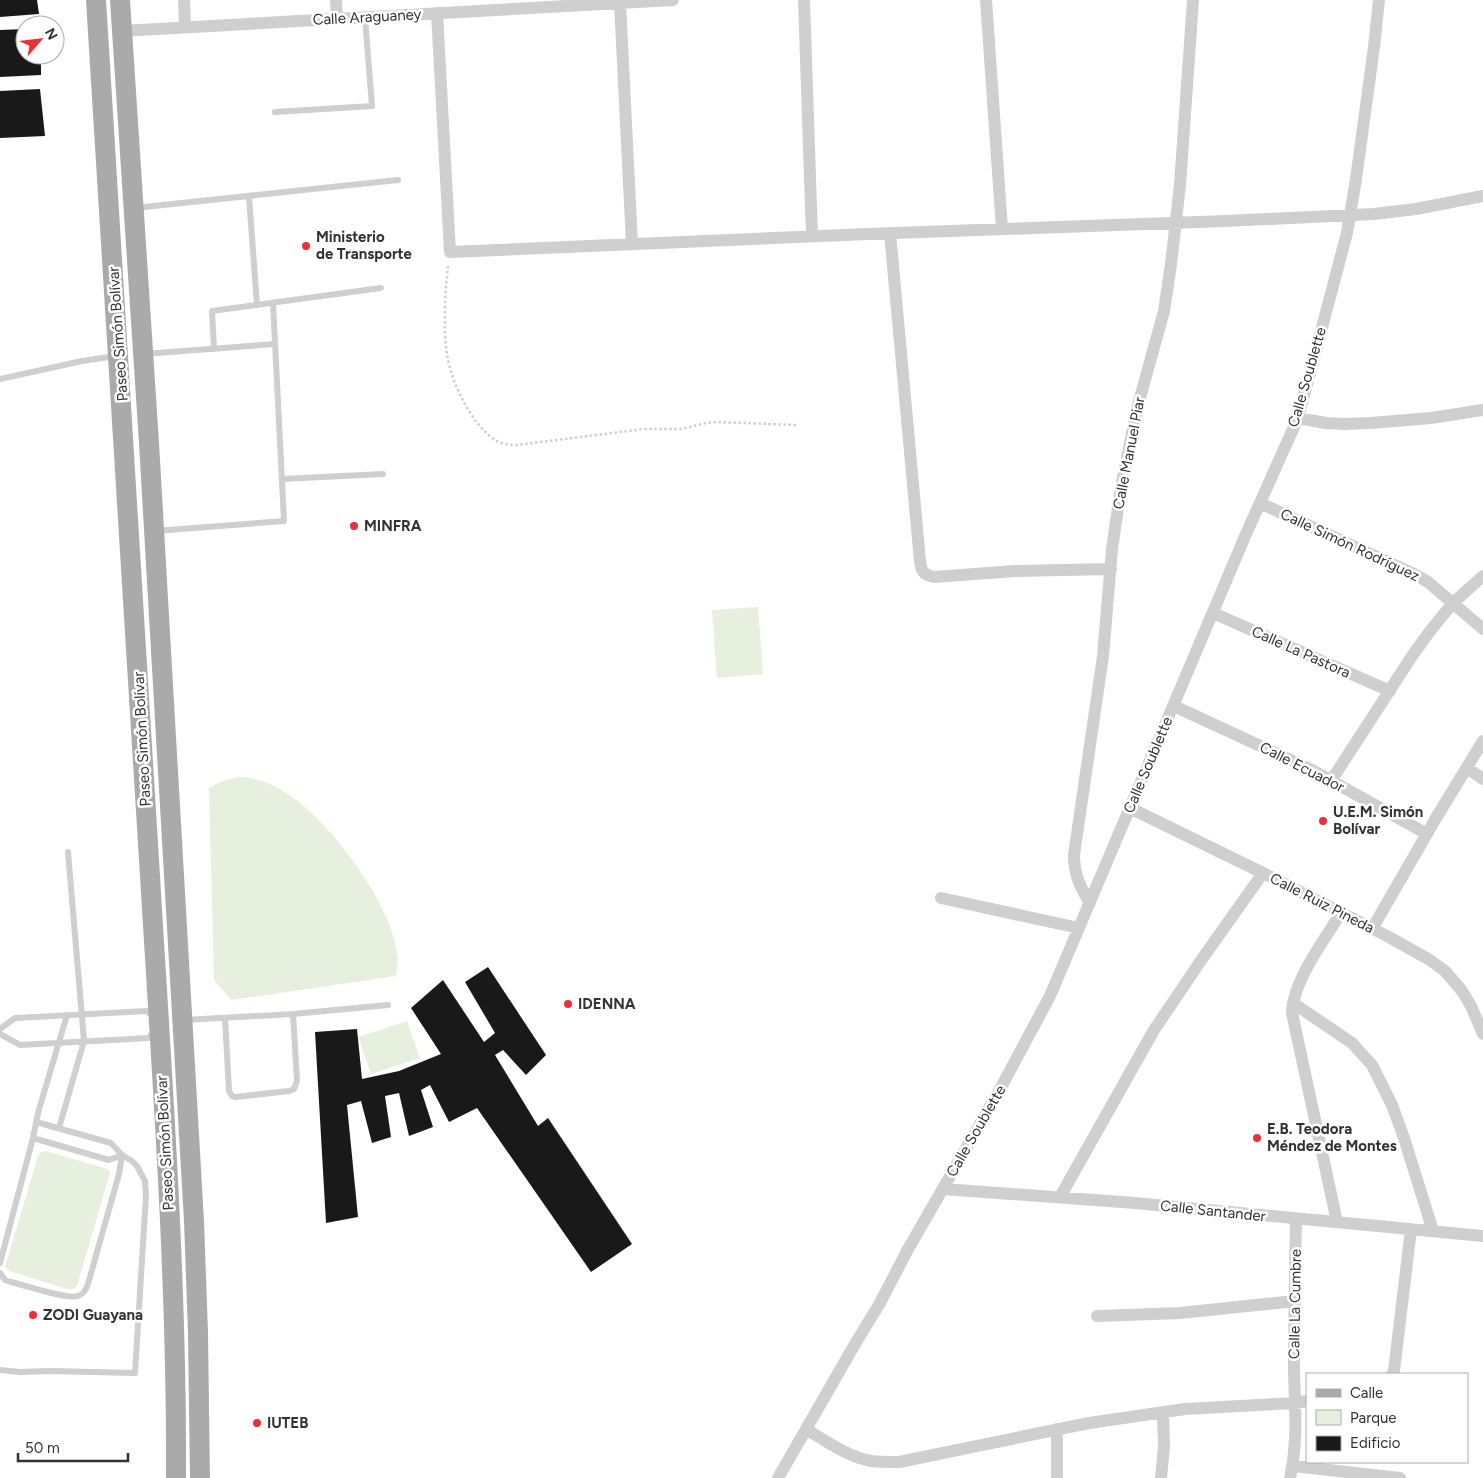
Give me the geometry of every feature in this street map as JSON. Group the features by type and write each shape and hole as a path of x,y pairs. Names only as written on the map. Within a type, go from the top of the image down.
{"main road":[{"name":"Paseo Simón Bolívar","path":"96,0 170,1223 176,1397 176,1478"},
{"name":"Paseo Simón Bolívar","path":"120,0 154,532 194,1231 198,1333 200,1478"},
{"path":"98,33 122,31"},
{"path":"119,356 143,354"},
{"path":"158,1022 182,1020"}],"street":[{"path":"184,0 185,28"},
{"path":"336,0 337,19"},
{"name":"Calle Araguaney","path":"122,31 438,13 486,5 620,3 673,0"},
{"path":"804,0 812,236"},
{"path":"986,0 1002,229"},
{"name":"Calle Manuel Piar","path":"1090,903 1080,888 1074,870 1074,855 1103,656 1112,550 1121,487 1137,409 1164,311 1180,185 1193,0"},
{"name":"Calle Soublette","path":"778,1478 880,1303 1024,1047 1050,996 1260,502 1298,418 1347,233 1379,0"},
{"path":"620,3 632,244"},
{"path":"438,13 450,252 1374,214 1416,209 1483,196"},
{"path":"890,233 920,561 923,572 931,576 944,577 1015,571 1111,569"},
{"path":"1298,418 1353,423 1482,413"},
{"name":"Calle Simón Rodríguez","path":"1260,502 1404,568 1428,582 1483,629"},
{"path":"1331,781 1426,637 1453,604 1483,576"},
{"name":"Calle La Pastora","path":"1213,613 1390,691"},
{"name":"Calle Ecuador","path":"1174,706 1312,770 1427,834"},
{"path":"1372,928 1483,742"},
{"path":"1467,768 1483,779"},
{"name":"Calle Ruiz Pineda","path":"1130,808 1372,928 1430,960 1445,971 1462,991 1482,1030"},
{"path":"1060,1197 1154,1030 1263,873"},
{"path":"941,898 1079,928"},
{"path":"1337,1222 1292,1013 1296,992 1341,913"},
{"path":"1293,1003 1352,1043 1372,1064 1392,1105 1433,1231"},
{"name":"Calle Santander","path":"943,1189 1060,1197 1483,1236"},
{"name":"Calle La Cumbre","path":"1291,1472 1301,1402 1295,1301 1296,1219"},
{"path":"1393,1373 1402,1314 1411,1228"},
{"path":"1097,1316 1180,1313 1295,1301"},
{"path":"806,1429 858,1457 870,1461 899,1462 1089,1423 1219,1406 1301,1402"},
{"path":"1161,1478 1164,1447 1163,1412"},
{"path":"1057,1429 1057,1478"},
{"path":"1291,1472 1393,1478"}],"lane":[{"path":"275,112 372,106 365,17"},
{"path":"134,208 398,180"},
{"path":"249,196 257,305"},
{"path":"214,349 212,311 381,288"},
{"path":"154,532 284,521 273,303"},
{"path":"143,354 275,344"},
{"path":"0,379 82,361 119,356"},
{"path":"282,479 382,474"},
{"path":"59,1128 84,1041 68,852"},
{"path":"182,1020 293,1014 388,1005"},
{"path":"0,1029 15,1018 147,1011 158,1022 149,1038 20,1045 0,1034"},
{"path":"225,1018 229,1091 235,1097 294,1089 296,1081 293,1014"},
{"path":"0,1263 36,1122 67,1015"},
{"path":"0,1370 20,1372 135,1373 146,1187 143,1177 137,1166 122,1155 111,1143 36,1122"},
{"path":"33,1138 109,1160 122,1155"},
{"path":"0,1273 5,1280 11,1282 70,1297 81,1295 88,1284 119,1174 122,1155"}],"path":[{"path":"450,252 447,279 446,328 450,369 456,385 478,424 495,440 508,445 517,445 644,429 682,429 718,422 796,426"}],"green space":[{"path":"758,607 763,674 717,678 712,610"},
{"path":"239,777 260,781 286,793 308,810 341,845 372,889 384,911 397,953 396,976 231,1000 214,980 209,788 220,782"},
{"path":"407,1021 420,1058 371,1074 358,1037"},
{"path":"45,1151 104,1168 110,1173 77,1286 73,1289 67,1289 9,1271 5,1267 38,1156 41,1152"}],"building":[{"path":"0,0 37,0 39,14 0,17"},
{"path":"15,29 15,65 41,65 41,75 0,77 0,30"},
{"path":"40,89 45,136 0,138 0,91"},
{"path":"488,967 546,1055 526,1075 503,1050 495,1055 538,1126 548,1118 632,1244 591,1272 477,1108 449,1122 430,1085 421,1090 433,1127 409,1136 399,1093 385,1096 391,1137 372,1143 361,1101 347,1105 358,1217 326,1223 315,1032 357,1029 362,1079 399,1071 441,1054 411,1008 443,980 484,1042 495,1033 465,982"}],"place":[{"name":"Ministerio de Transporte","path":"306,246"},
{"name":"MINFRA","path":"354,526"},
{"name":"U.E.M. Simón Bolívar","path":"1323,821"},
{"name":"IDENNA","path":"568,1004"},
{"name":"E.B. Teodora Méndez de Montes","path":"1257,1138"},
{"name":"ZODI Guayana","path":"33,1315"},
{"name":"IUTEB","path":"257,1423"}]}
